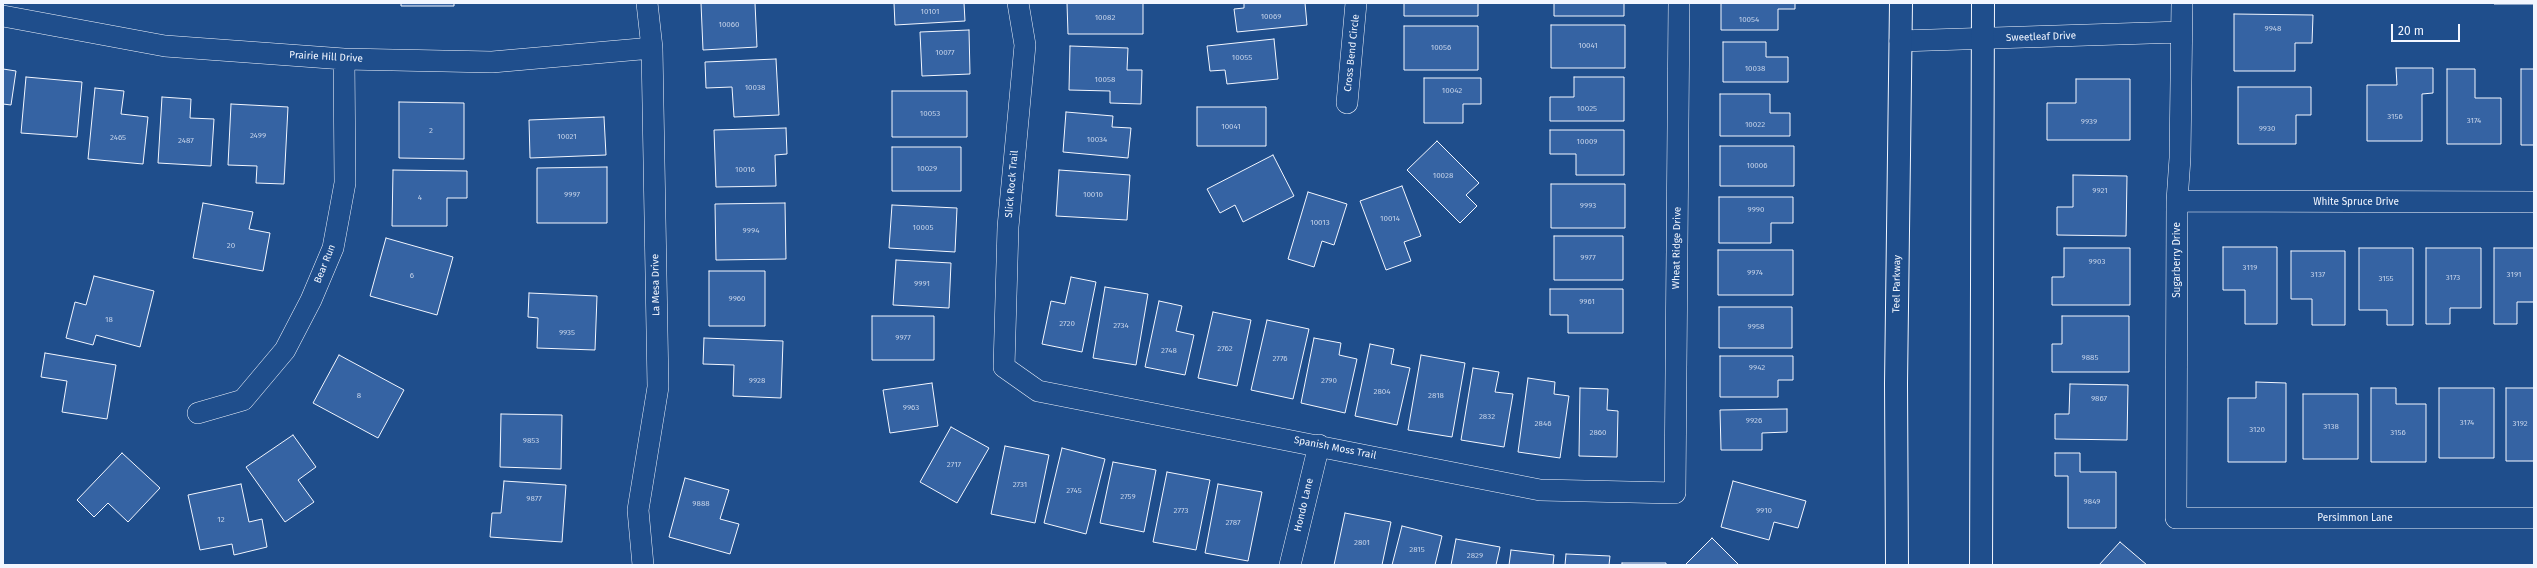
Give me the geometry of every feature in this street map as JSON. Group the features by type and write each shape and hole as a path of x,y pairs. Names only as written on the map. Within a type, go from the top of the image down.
{"main road":[{"name":"Teel Parkway","path":"1897,565 1896,376 1901,3"},
{"path":"1981,565 1983,3"}],"street":[{"name":"La Mesa Drive","path":"643,565 638,510 658,387 652,48 647,3"},
{"name":"Slick Rock Trail","path":"1004,366 1008,227 1025,45 1018,3"},
{"name":"Cross Bend Circle","path":"1347,103 1356,3"},
{"name":"Wheat Ridge Drive","path":"1675,494 1679,3"},
{"name":"Sugarberry Drive","path":"2176,518 2177,201 2180,158 2182,3"},
{"name":"Prairie Hill Drive","path":"3,16 165,46 344,59 492,62 652,48"},
{"name":"Sweetleaf Drive","path":"1900,41 2181,32"},
{"name":"Bear Run","path":"198,414 243,400 285,350 311,300 333,248 345,183 344,59"},
{"name":"White Spruce Drive","path":"2177,201 2534,202"},
{"name":"Spanish Moss Trail","path":"1004,366 1038,391 1319,445 1540,490 1675,494"},
{"name":"Hondo Lane","path":"1290,565 1319,445"},
{"name":"Persimmon Lane","path":"2176,518 2534,518"}],"building":[{"path":"401,3 454,3 454,6 401,6"},
{"path":"701,3 755,3 757,47 703,50"},
{"path":"894,3 964,3 965,21 895,25"},
{"path":"1067,3 1143,3 1143,34 1068,34"},
{"path":"1244,3 1305,3 1307,25 1237,32 1234,9 1244,8"},
{"path":"1404,3 1478,3 1478,16 1404,16"},
{"path":"1554,3 1624,3 1624,16 1554,16"},
{"path":"1721,3 1795,3 1795,9 1778,9 1778,30 1721,30"},
{"path":"2534,3 2534,4 2494,4"},
{"path":"2234,14 2313,15 2312,43 2295,43 2295,71 2234,71"},
{"path":"1551,25 1625,25 1625,68 1551,68"},
{"path":"1404,26 1478,26 1478,70 1404,70"},
{"path":"969,30 970,74 922,76 920,32"},
{"path":"1274,39 1278,79 1227,84 1225,70 1210,71 1207,46"},
{"path":"1723,42 1766,42 1766,57 1788,57 1788,82 1723,82"},
{"path":"1070,46 1128,48 1127,70 1142,70 1141,104 1110,103 1110,91 1069,90"},
{"path":"776,59 779,115 734,117 732,87 706,88 705,62"},
{"path":"2396,68 2433,68 2433,93 2422,94 2422,141 2367,141 2367,85 2397,85"},
{"path":"3,69 16,71 11,105 3,104"},
{"path":"2447,69 2475,69 2475,98 2501,98 2501,144 2447,144"},
{"path":"2521,69 2534,69 2534,145 2521,145"},
{"path":"26,77 82,82 77,137 21,133"},
{"path":"1574,77 1624,77 1624,121 1550,121 1550,97 1574,97"},
{"path":"1424,78 1481,78 1481,104 1463,104 1463,123 1424,123"},
{"path":"2076,79 2130,79 2130,140 2047,140 2047,103 2076,103"},
{"path":"2238,87 2311,87 2311,115 2296,115 2296,144 2238,144"},
{"path":"95,88 124,91 121,114 148,117 143,164 88,159"},
{"path":"892,91 967,91 967,137 892,137"},
{"path":"1720,94 1770,94 1770,113 1790,113 1790,136 1720,136"},
{"path":"162,97 191,99 190,118 214,119 211,166 158,163"},
{"path":"399,102 464,103 464,159 399,158"},
{"path":"231,104 288,107 284,184 256,183 257,166 228,165"},
{"path":"1197,107 1266,107 1266,146 1197,146"},
{"path":"1066,112 1113,116 1112,127 1131,128 1128,158 1063,152"},
{"path":"604,117 606,155 530,158 529,120"},
{"path":"786,128 787,154 775,155 776,186 716,187 714,130"},
{"path":"1550,130 1624,130 1624,175 1576,175 1576,154 1550,154"},
{"path":"1437,141 1479,183 1466,195 1477,206 1460,223 1407,170"},
{"path":"1720,146 1794,146 1794,186 1720,186"},
{"path":"892,147 961,147 961,191 892,191"},
{"path":"1273,155 1294,196 1243,222 1235,205 1220,213 1207,189"},
{"path":"607,167 607,223 537,223 537,168"},
{"path":"393,170 467,171 467,198 447,198 447,226 392,226"},
{"path":"1059,170 1130,175 1127,220 1056,216"},
{"path":"2073,175 2127,176 2126,236 2057,235 2057,207 2073,207"},
{"path":"1551,184 1625,184 1625,228 1551,228"},
{"path":"1402,186 1421,236 1404,242 1411,261 1386,270 1360,201"},
{"path":"1308,192 1347,204 1334,245 1322,241 1314,267 1288,259"},
{"path":"1719,197 1793,197 1793,223 1771,223 1771,243 1719,243"},
{"path":"203,203 253,212 249,229 270,233 263,271 193,258"},
{"path":"785,203 786,259 716,260 715,204"},
{"path":"892,205 957,208 955,252 889,248"},
{"path":"1554,236 1623,236 1623,280 1554,280"},
{"path":"386,238 453,257 437,315 370,296"},
{"path":"2223,247 2277,247 2277,324 2245,324 2245,290 2223,290"},
{"path":"2064,248 2130,248 2130,305 2052,305 2052,277 2064,277"},
{"path":"2359,248 2413,248 2413,325 2387,325 2387,310 2359,310"},
{"path":"2426,248 2481,248 2481,308 2450,308 2450,324 2426,324"},
{"path":"2494,248 2534,248 2534,302 2517,302 2517,324 2494,324"},
{"path":"1718,250 1793,250 1793,295 1718,295"},
{"path":"2291,251 2345,251 2345,325 2312,325 2312,299 2291,299"},
{"path":"896,260 951,263 949,308 893,305"},
{"path":"709,271 765,271 765,326 709,326"},
{"path":"94,276 154,291 140,347 96,335 93,345 66,338 75,302 86,305"},
{"path":"1071,277 1096,282 1082,352 1042,344 1051,301 1065,304"},
{"path":"1105,287 1148,294 1136,365 1093,358"},
{"path":"1550,289 1623,289 1623,333 1568,333 1568,315 1550,315"},
{"path":"529,293 597,296 595,350 537,348 538,318 528,317"},
{"path":"1159,301 1182,306 1176,331 1194,335 1185,375 1145,367"},
{"path":"1719,307 1792,307 1792,348 1719,348"},
{"path":"1213,312 1251,320 1237,386 1198,378"},
{"path":"872,316 934,316 934,360 872,360"},
{"path":"2062,316 2129,316 2129,372 2052,372 2052,344 2062,344"},
{"path":"1267,320 1309,329 1293,399 1251,390"},
{"path":"704,338 783,341 781,398 733,396 734,365 703,364"},
{"path":"1314,338 1341,343 1339,355 1357,359 1345,413 1301,403"},
{"path":"1370,344 1394,349 1391,364 1410,368 1397,425 1355,416"},
{"path":"45,353 116,365 107,419 62,412 67,381 41,377"},
{"path":"339,355 404,390 378,438 313,403"},
{"path":"1421,355 1465,363 1452,437 1408,430"},
{"path":"1720,356 1793,356 1793,380 1778,380 1778,397 1720,397"},
{"path":"1473,368 1499,372 1495,392 1513,394 1504,447 1461,440"},
{"path":"1528,378 1555,382 1554,394 1569,396 1560,458 1518,452"},
{"path":"2256,382 2286,383 2286,462 2228,462 2228,398 2256,398"},
{"path":"932,383 938,426 890,433 883,390"},
{"path":"2070,384 2128,385 2127,440 2055,439 2055,414 2069,414"},
{"path":"1580,388 1608,389 1607,410 1618,411 1617,457 1579,456"},
{"path":"2371,388 2396,388 2396,404 2426,404 2426,462 2371,462"},
{"path":"2439,388 2494,388 2494,458 2439,458"},
{"path":"2506,388 2534,388 2534,461 2506,461"},
{"path":"2303,394 2358,394 2358,459 2303,459"},
{"path":"1787,409 1787,432 1762,433 1762,450 1721,450 1720,410"},
{"path":"501,414 562,415 561,469 500,467"},
{"path":"951,427 989,448 957,503 920,482"},
{"path":"293,435 316,467 298,480 314,502 285,522 246,467"},
{"path":"1005,446 1049,455 1035,523 991,514"},
{"path":"1062,448 1105,459 1086,534 1044,523"},
{"path":"122,453 160,488 128,522 108,503 94,517 77,500"},
{"path":"2055,453 2080,453 2080,472 2116,472 2116,528 2068,528 2068,476 2055,476"},
{"path":"1113,462 1156,470 1144,532 1100,523"},
{"path":"1167,472 1210,480 1196,550 1153,542"},
{"path":"685,478 729,490 720,519 739,524 730,554 669,537"},
{"path":"504,481 566,485 562,542 490,537 492,513 501,513"},
{"path":"1733,481 1806,501 1798,528 1774,522 1769,540 1721,527"},
{"path":"241,484 249,522 262,519 267,547 234,555 232,544 200,550 188,495"},
{"path":"1218,484 1262,492 1248,561 1205,553"},
{"path":"1345,513 1391,522 1382,565 1334,565"},
{"path":"1402,526 1442,536 1435,565 1392,565"},
{"path":"1712,538 1739,565 1685,565"},
{"path":"1456,539 1500,547 1496,565 1451,565"},
{"path":"2120,542 2147,565 2099,565"},
{"path":"1511,550 1554,555 1553,565 1509,565"},
{"path":"1566,554 1610,556 1609,565 1565,565"},
{"path":"1622,563 1666,563 1666,565 1622,565"}]}
